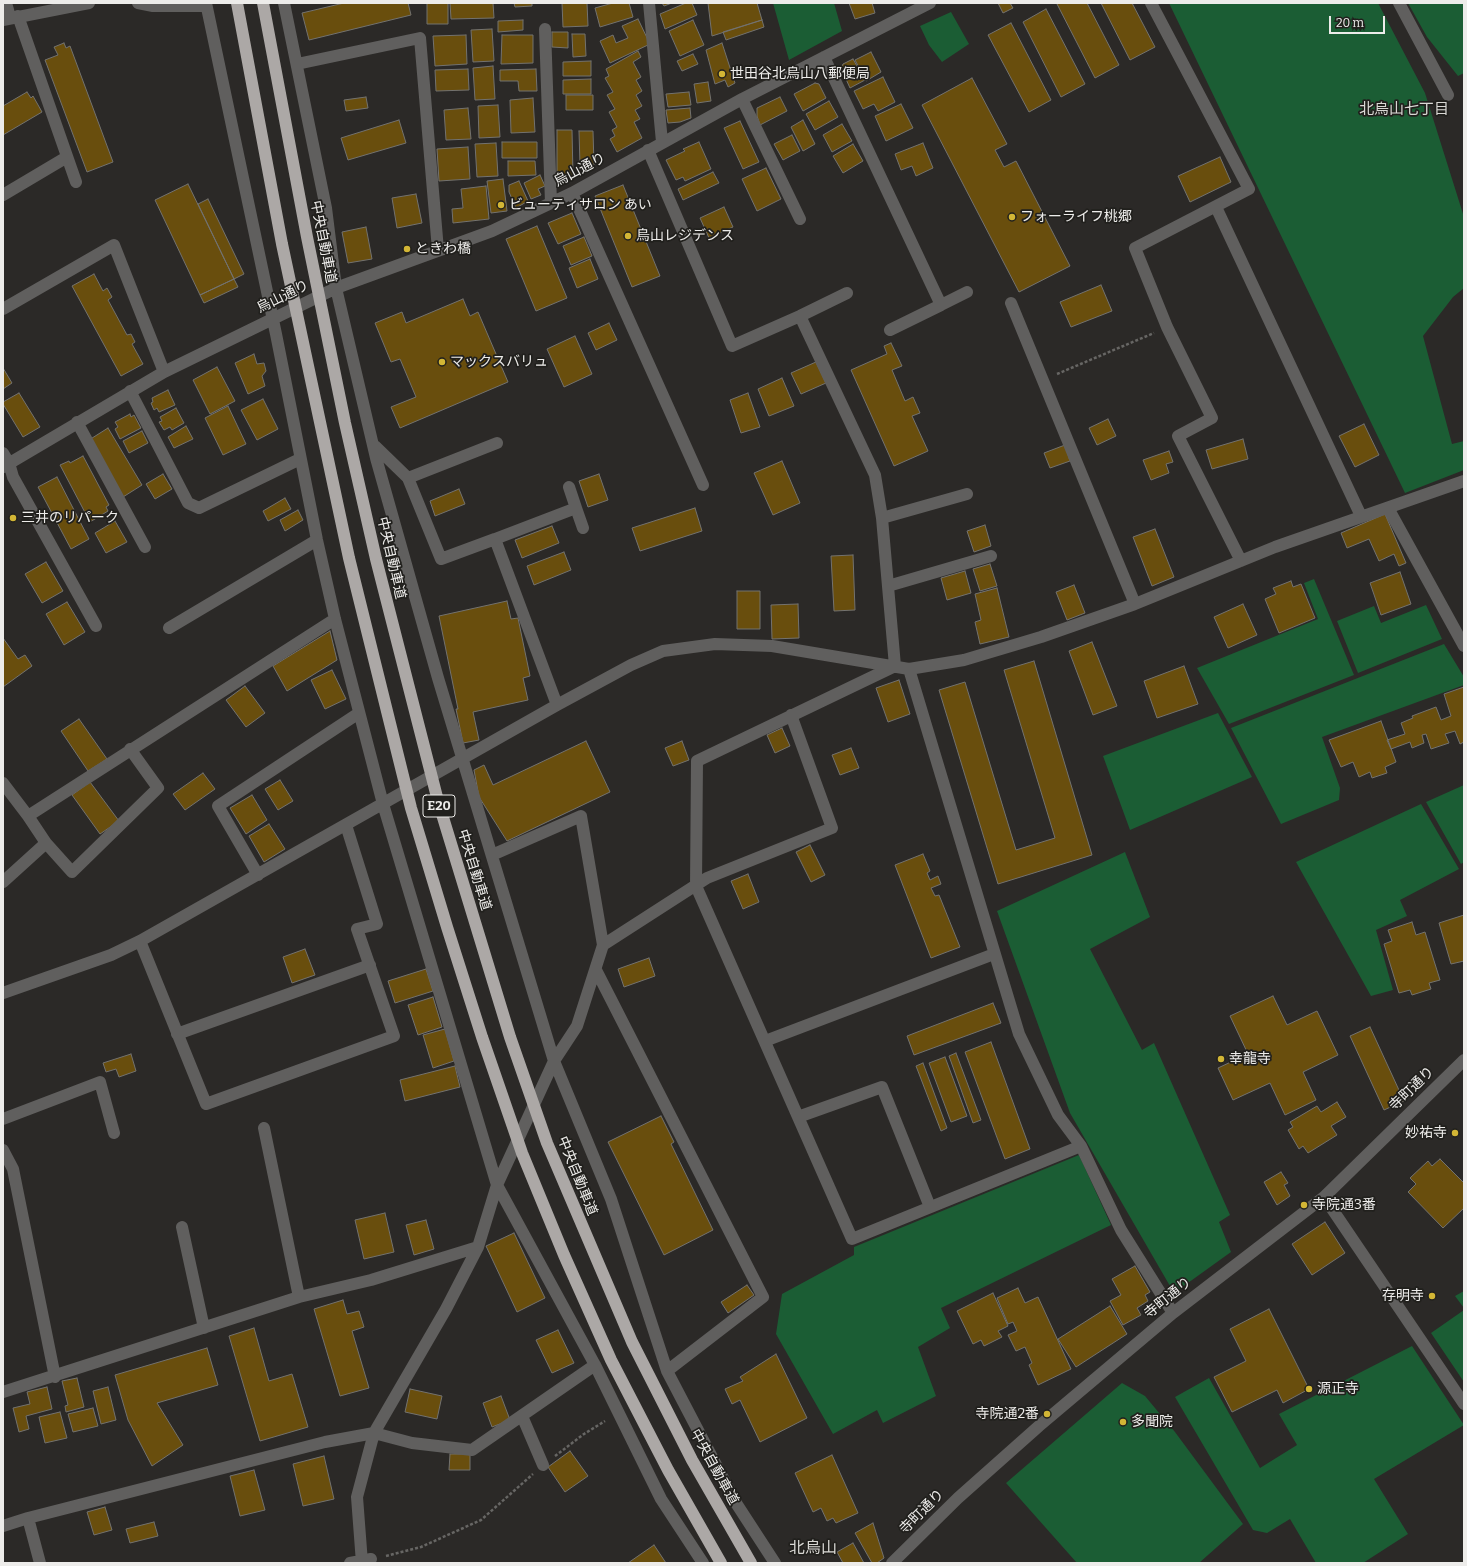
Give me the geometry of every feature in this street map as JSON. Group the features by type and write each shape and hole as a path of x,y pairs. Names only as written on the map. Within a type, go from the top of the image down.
{"highway":[{"name":"E20","path":"237,3 282,244 348,558 411,808 447,927 482,1037 520,1145 564,1255 615,1367 668,1470 721,1563"},
{"name":"中央自動車道","path":"263,3 308,245 345,423 376,559 438,801 507,1029 547,1143 632,1342 692,1460 751,1563"}],"street":[{"path":"6,3 76,182"},
{"path":"11,18 90,3"},
{"path":"138,3 153,6 206,4 273,318 300,459 335,619 383,804 497,1185 595,1365 661,1499 703,1563"},
{"path":"284,3 326,208 336,288 375,452 463,758 554,1061 611,1199 667,1371 736,1503 775,1563"},
{"path":"649,3 662,142"},
{"name":"烏山通り","path":"5,461 164,372 336,288 492,231 572,193 742,99 930,3"},
{"path":"1151,3 1249,189 1135,248 1167,327 1212,418 1178,436 1241,561"},
{"path":"1399,3 1448,95"},
{"path":"545,29 551,203"},
{"path":"297,64 420,38 438,250"},
{"path":"824,56 941,305"},
{"path":"742,99 800,218"},
{"path":"648,150 732,346 800,316 847,293"},
{"path":"3,195 67,157"},
{"path":"572,193 703,485"},
{"path":"1216,207 1361,516"},
{"path":"3,309 114,245 164,372"},
{"path":"890,330 967,292"},
{"path":"1011,303 1135,604"},
{"path":"800,316 875,475 882,518 895,666"},
{"path":"130,390 188,504 199,508 300,459"},
{"path":"77,422 145,547"},
{"path":"408,478 497,443"},
{"path":"375,452 408,478 441,559 576,508"},
{"path":"5,461 96,626"},
{"path":"3,993 111,955 140,941 557,705 631,665 663,652 715,644 772,646 909,669 964,660 1041,637 1135,604 1275,547 1464,481"},
{"path":"569,487 583,528"},
{"path":"882,518 967,494"},
{"path":"1388,508 1464,646"},
{"path":"495,539 557,705"},
{"path":"169,628 317,540"},
{"path":"888,586 991,556"},
{"path":"28,816 130,749 335,619"},
{"path":"895,666 697,761 696,886 852,1239 1081,1146"},
{"path":"909,669 1019,1034 1058,1115 1081,1146 1121,1230 1173,1313"},
{"path":"258,875 218,806 359,713"},
{"path":"602,945 707,878 832,828 791,715"},
{"path":"3,783 46,843 72,872 158,788 130,749"},
{"path":"350,1563 365,1561 357,1497 374,1433 446,1309 478,1247 497,1185 554,1061 577,1026 596,970 602,945 581,816 492,855"},
{"path":"140,941 206,1104 394,1036 357,929 377,924 346,825"},
{"path":"3,882 46,843"},
{"path":"765,1041 994,954"},
{"path":"177,1034 370,965"},
{"path":"596,970 763,1297 667,1371"},
{"name":"寺町通り","path":"892,1563 958,1498 1033,1431 1173,1313 1324,1197 1464,1060"},
{"path":"3,1119 100,1082 114,1133"},
{"path":"798,1117 882,1087 930,1207"},
{"path":"264,1128 299,1296"},
{"path":"3,1150 13,1169 55,1377"},
{"path":"1324,1197 1464,1404"},
{"path":"182,1227 204,1328"},
{"path":"3,1392 55,1377 299,1296 371,1280 478,1247"},
{"path":"3,1526 28,1518 325,1442 374,1433 412,1444 472,1450 595,1365"},
{"path":"522,1416 543,1465"},
{"path":"28,1518 40,1563"}],"path":[{"path":"1043,380 1167,327"},
{"path":"365,1561 421,1547 481,1520 543,1465 584,1434 618,1414"}],"green space":[{"path":"773,3 834,3 842,31 789,60"},
{"path":"1169,3 1378,3 1425,93 1464,217 1464,288 1453,297 1423,336 1452,444 1464,441 1464,470 1405,493"},
{"path":"1408,3 1464,3 1464,73 1458,76 1427,37"},
{"path":"951,12 969,44 942,62 929,45 920,26"},
{"path":"1314,579 1354,675 1229,724 1197,668 1318,619 1304,583"},
{"path":"1426,605 1442,639 1358,673 1337,621 1374,606 1381,623"},
{"path":"1444,644 1464,677 1464,685 1322,737 1340,788 1339,800 1281,824 1231,728"},
{"path":"1218,713 1252,777 1130,830 1103,756"},
{"path":"1464,785 1464,862 1461,864 1426,802"},
{"path":"1421,804 1459,869 1400,900 1407,916 1376,930 1393,990 1371,996 1296,862"},
{"path":"1125,852 1150,917 1090,949 1142,1050 1154,1043 1230,1215 1219,1222 1231,1252 1174,1293 1070,1113 997,911"},
{"path":"1079,1155 1111,1225 941,1308 950,1328 918,1347 936,1396 883,1423 877,1410 833,1434 776,1334 782,1294 854,1255 854,1247"},
{"path":"1464,1291 1464,1308 1455,1296"},
{"path":"1464,1310 1464,1382 1431,1333"},
{"path":"1412,1346 1464,1425 1374,1479 1408,1534 1363,1563 1316,1563 1290,1519 1267,1533 1253,1530 1175,1397 1209,1378 1260,1468 1297,1445 1279,1414"},
{"name":"多聞院","path":"1122,1383 1145,1396 1175,1432 1243,1524 1199,1563 1077,1563 1006,1483"}],"building":[{"path":"344,3 408,3 411,15 309,40 302,13"},
{"path":"427,3 448,3 448,24 427,24"},
{"path":"450,3 493,3 494,18 451,19"},
{"path":"514,3 532,3 532,6 515,7"},
{"path":"562,3 587,3 588,26 563,27"},
{"path":"613,3 629,3 633,17 600,27 595,8"},
{"path":"662,3 672,3 664,6"},
{"path":"686,3 692,3 697,15 665,29 660,14"},
{"path":"708,3 757,3 762,20 712,36"},
{"path":"849,3 872,3 875,13 855,19"},
{"path":"998,3 1010,3 1013,8 1003,13"},
{"path":"1087,3 1119,65 1095,78 1057,4"},
{"path":"1101,3 1132,3 1155,47 1130,60"},
{"path":"1046,9 1085,84 1061,97 1023,22"},
{"path":"638,19 650,44 610,63 600,41 613,35 616,43 628,38 622,26"},
{"path":"523,20 523,30 498,32 498,21"},
{"path":"693,20 704,45 680,56 669,31"},
{"path":"762,20 764,27 726,40 723,32"},
{"path":"1011,23 1051,100 1029,112 988,35"},
{"path":"492,29 494,61 473,62 471,30"},
{"path":"552,32 568,32 568,48 552,47"},
{"path":"572,34 585,34 586,56 573,57"},
{"path":"466,35 467,64 435,66 433,36"},
{"path":"502,35 533,35 533,63 501,64"},
{"path":"64,43 66,48 70,46 113,162 87,172 45,60 58,55 54,47"},
{"path":"722,43 735,83 728,87 725,80 715,84 706,50"},
{"path":"638,51 641,57 633,62 641,77 636,80 642,91 636,95 642,106 635,110 640,119 634,122 642,138 617,152 610,139 615,136 612,130 617,127 609,112 615,109 607,95 613,92 605,78 609,76 606,69"},
{"path":"871,52 881,72 866,81 855,60"},
{"path":"693,54 698,64 682,71 677,61"},
{"path":"853,59 865,80 850,88 841,68 843,64"},
{"path":"591,61 591,76 563,76 563,62"},
{"path":"493,66 495,99 475,100 473,68"},
{"path":"468,69 469,90 436,91 435,70"},
{"path":"536,69 537,91 519,91 518,81 500,81 500,70"},
{"path":"883,77 895,102 878,111 874,104 863,109 854,91"},
{"name":"フォーライフ桃郷","path":"972,78 1007,144 995,150 1004,167 1016,161 1070,266 1019,292 922,105"},
{"path":"591,79 591,94 563,94 563,80"},
{"path":"708,82 711,101 697,103 694,84"},
{"path":"815,83 819,84 826,98 803,111 794,94"},
{"path":"27,92 31,98 33,96 42,112 3,135 3,106"},
{"path":"689,92 691,105 668,107 666,94"},
{"path":"566,95 593,95 593,110 566,110"},
{"path":"366,97 368,108 346,111 344,100"},
{"path":"780,97 787,111 760,125 757,116 757,108"},
{"path":"533,98 535,132 511,133 510,100"},
{"path":"829,101 838,117 815,130 806,114"},
{"path":"901,104 913,128 886,141 875,116"},
{"path":"498,105 500,137 479,138 478,106"},
{"path":"468,108 471,139 446,140 444,110"},
{"path":"690,108 691,118 680,122 668,123 666,110"},
{"path":"399,120 406,143 348,160 341,138"},
{"path":"803,120 815,144 803,151 791,127"},
{"path":"740,121 759,162 743,169 724,128"},
{"path":"842,124 852,141 832,152 823,135"},
{"path":"557,130 572,130 573,176 557,181"},
{"path":"579,131 593,131 594,165 580,165"},
{"path":"792,135 800,151 783,160 774,144"},
{"path":"502,142 537,142 537,158 502,158"},
{"path":"699,142 711,169 685,181 683,177 676,180 666,160 685,151 683,149"},
{"path":"496,143 498,176 477,177 475,144"},
{"path":"923,143 933,168 916,176 912,166 901,170 895,154"},
{"path":"853,144 863,161 843,173 833,156"},
{"path":"468,147 470,179 439,181 437,149"},
{"path":"1220,157 1231,182 1190,202 1178,176"},
{"path":"508,161 535,161 536,175 508,176"},
{"path":"766,168 781,199 757,211 742,179"},
{"path":"713,172 719,183 683,200 678,189"},
{"path":"540,175 545,186 538,189 541,195 531,199 524,183"},
{"path":"503,179 507,211 491,213 487,181"},
{"path":"519,181 528,201 516,208 509,192 509,185"},
{"path":"188,184 234,279 200,295 155,200"},
{"name":"烏山レジデンス","path":"623,185 660,276 632,287 595,196"},
{"path":"486,186 489,219 453,223 452,209 463,208 461,189"},
{"path":"416,194 422,223 397,228 392,198"},
{"path":"208,199 244,274 234,279 198,204"},
{"path":"724,207 733,227 709,238 700,218"},
{"path":"572,213 581,234 558,244 548,223"},
{"path":"537,226 567,298 536,311 506,239"},
{"path":"366,227 372,259 348,263 342,232"},
{"path":"584,237 592,256 571,265 563,246"},
{"path":"590,259 598,279 577,288 569,268"},
{"path":"94,274 103,291 107,288 112,297 108,300 127,335 131,334 135,342 132,344 143,364 121,376 72,286"},
{"path":"234,279 238,287 204,303 200,295"},
{"path":"1101,285 1112,311 1071,327 1060,302"},
{"path":"463,299 470,316 478,312 508,382 400,428 391,407 416,397 400,359 391,362 375,323 402,312 406,323"},
{"path":"609,323 617,340 596,350 588,333"},
{"path":"575,336 592,374 564,387 547,349"},
{"path":"891,343 902,366 892,370 905,401 913,397 920,413 912,416 928,451 894,466 851,370 887,354 884,346"},
{"path":"254,354 257,364 264,363 266,371 262,376 265,386 248,394 235,363"},
{"path":"816,362 826,383 801,394 791,373"},
{"path":"217,367 235,401 210,414 193,380"},
{"path":"3,368 12,383 3,389"},
{"path":"782,378 794,406 769,416 758,389"},
{"path":"168,390 175,405 159,412 157,408 154,410 151,403 153,402 152,398"},
{"path":"19,393 40,427 23,437 3,404 3,402"},
{"path":"748,393 760,427 741,433 730,400"},
{"path":"263,399 278,429 257,440 241,410"},
{"path":"228,406 246,444 223,455 205,418"},
{"path":"176,408 184,423 172,430 170,427 164,430 159,422 162,421 160,417"},
{"path":"130,414 131,417 134,415 141,428 120,439 115,429 118,427 115,422"},
{"path":"1108,419 1116,436 1097,445 1089,428"},
{"path":"1364,424 1379,455 1355,467 1339,436"},
{"path":"186,426 193,439 174,448 168,437"},
{"path":"108,428 142,485 123,497 89,440"},
{"path":"142,431 148,443 129,453 123,441"},
{"path":"1243,439 1248,459 1212,469 1206,450"},
{"path":"1065,445 1070,461 1050,468 1044,453"},
{"path":"1169,451 1173,462 1166,464 1169,473 1151,480 1143,460"},
{"path":"83,456 109,505 106,507 108,511 90,522 60,465 69,461 70,463"},
{"path":"782,461 800,503 773,515 754,473"},
{"path":"163,474 172,489 155,499 146,484"},
{"path":"599,474 608,500 588,507 579,481"},
{"path":"57,477 89,539 71,549 38,487"},
{"path":"459,489 465,504 435,516 430,501"},
{"path":"285,498 291,509 268,521 263,511"},
{"path":"695,508 702,531 640,551 632,528"},
{"path":"298,510 303,520 285,531 280,520"},
{"path":"1385,514 1406,563 1399,566 1394,554 1379,561 1369,539 1347,548 1341,533"},
{"path":"115,521 127,542 106,553 95,533"},
{"path":"985,525 991,546 974,552 967,531"},
{"path":"552,526 559,543 522,558 515,540"},
{"path":"1155,529 1174,577 1152,586 1133,537"},
{"path":"564,552 571,570 534,585 527,566"},
{"path":"853,555 855,610 834,611 831,556"},
{"path":"46,562 63,591 42,603 25,574"},
{"path":"990,564 997,586 980,591 973,569"},
{"path":"965,571 971,593 947,600 941,578"},
{"path":"1400,572 1411,604 1381,615 1370,583"},
{"path":"1291,581 1293,587 1301,584 1315,618 1279,633 1265,599 1276,594 1273,588"},
{"path":"1074,585 1085,613 1067,620 1056,592"},
{"path":"997,588 1009,637 980,644 975,622 981,620 975,594"},
{"path":"737,591 760,591 760,629 737,629"},
{"path":"507,601 511,619 518,618 530,676 523,678 528,700 473,712 479,740 463,743 456,709 458,709 439,616"},
{"path":"67,602 85,632 64,645 46,614"},
{"path":"798,604 799,638 772,639 771,605"},
{"path":"1243,604 1257,635 1228,648 1214,617"},
{"path":"330,631 337,660 287,691 273,666"},
{"path":"3,638 18,659 25,655 32,666 3,687"},
{"path":"1092,642 1117,706 1093,715 1069,651"},
{"path":"1034,661 1092,855 998,884 939,690 965,682 1016,850 1055,838 1004,670"},
{"path":"1184,666 1198,704 1157,718 1144,681"},
{"path":"332,670 346,699 325,709 311,680"},
{"path":"899,680 910,714 888,722 876,688"},
{"path":"245,686 265,713 246,727 226,700"},
{"path":"1464,687 1464,742 1460,744 1455,731 1445,734 1449,743 1431,749 1426,734 1422,735 1424,743 1412,748 1410,742 1391,749 1387,740 1405,734 1401,723 1413,718 1412,716 1436,707 1441,720 1451,716 1444,694"},
{"path":"79,719 107,759 88,771 61,731"},
{"path":"1381,721 1396,762 1385,767 1387,773 1372,778 1370,772 1359,777 1353,762 1341,767 1329,740"},
{"path":"782,728 790,746 775,753 767,735"},
{"path":"586,741 610,792 507,841 479,797 474,770 484,765 493,785"},
{"path":"682,741 689,760 673,766 665,748"},
{"path":"851,748 859,768 840,775 832,755"},
{"path":"203,773 215,789 185,810 173,794"},
{"path":"280,780 293,801 278,810 265,789"},
{"path":"90,782 119,821 100,834 72,795"},
{"path":"252,795 267,820 246,834 230,808"},
{"path":"269,824 285,849 264,862 249,836"},
{"path":"810,845 825,875 811,882 796,852"},
{"path":"923,854 930,871 927,873 930,880 938,876 941,884 931,888 935,896 939,895 960,947 931,958 895,865"},
{"path":"748,874 759,902 743,909 731,881"},
{"path":"1464,915 1464,961 1451,964 1439,923"},
{"path":"1412,922 1416,935 1425,932 1440,980 1429,983 1431,989 1412,995 1410,990 1399,993 1384,944 1392,941 1388,930"},
{"path":"305,949 315,975 292,983 283,957"},
{"path":"649,958 655,976 624,987 618,969"},
{"path":"426,969 433,991 395,1003 388,981"},
{"name":"幸龍寺","path":"1273,996 1287,1025 1317,1011 1338,1055 1303,1072 1316,1100 1285,1115 1270,1083 1233,1100 1218,1068 1248,1054 1230,1016"},
{"path":"433,997 442,1027 418,1035 408,1005"},
{"path":"993,1003 1001,1023 914,1055 907,1036"},
{"path":"1370,1027 1404,1101 1384,1110 1350,1036"},
{"path":"445,1029 454,1061 433,1068 423,1035"},
{"path":"991,1042 1030,1149 1005,1159 965,1052"},
{"path":"956,1053 981,1120 973,1123 949,1056"},
{"path":"131,1054 136,1071 119,1077 116,1069 106,1072 103,1063"},
{"path":"945,1057 967,1116 951,1122 929,1063"},
{"path":"923,1063 947,1128 941,1131 916,1066"},
{"path":"455,1066 460,1087 405,1101 400,1080"},
{"path":"1337,1102 1346,1117 1331,1126 1337,1135 1308,1153 1303,1146 1299,1149 1288,1130 1293,1127 1290,1122 1317,1106 1321,1112"},
{"path":"661,1116 674,1142 671,1144 713,1230 664,1255 608,1142"},
{"path":"1440,1159 1464,1183 1464,1208 1443,1228 1408,1192 1416,1184 1410,1178 1428,1161 1432,1166"},
{"path":"1281,1172 1288,1183 1284,1185 1290,1196 1277,1205 1264,1182"},
{"path":"385,1213 394,1252 364,1259 355,1220"},
{"path":"426,1220 434,1249 414,1255 406,1225"},
{"path":"1325,1222 1345,1253 1312,1275 1292,1244"},
{"path":"514,1233 545,1298 517,1312 486,1246"},
{"path":"1135,1266 1150,1292 1145,1295 1148,1301 1137,1308 1141,1315 1123,1325 1110,1301 1121,1295 1112,1279"},
{"path":"747,1285 754,1295 728,1313 721,1302"},
{"path":"1018,1288 1025,1303 1038,1297 1071,1369 1038,1385 1029,1365 1032,1363 1025,1347 1016,1351 1008,1335 1017,1331 1013,1322 1008,1324 997,1298"},
{"path":"993,1293 1008,1326 998,1331 1002,1337 984,1346 981,1340 973,1344 957,1311"},
{"path":"343,1300 347,1314 359,1311 364,1327 352,1331 369,1388 340,1396 314,1309"},
{"path":"1110,1306 1127,1334 1076,1367 1058,1339"},
{"path":"1269,1309 1309,1389 1283,1403 1277,1390 1232,1412 1214,1377 1246,1361 1230,1329"},
{"path":"254,1328 269,1381 292,1374 308,1427 260,1441 229,1336"},
{"path":"558,1330 574,1363 552,1373 536,1340"},
{"path":"207,1348 218,1385 157,1403 183,1445 152,1466 128,1420 115,1375"},
{"path":"776,1354 807,1418 760,1442 740,1400 732,1404 725,1389 743,1381 740,1377"},
{"path":"77,1378 84,1407 66,1412 65,1406 68,1405 62,1381"},
{"path":"47,1387 52,1409 26,1416 29,1429 19,1432 13,1408 30,1404 27,1392"},
{"path":"108,1387 116,1420 101,1424 93,1391"},
{"path":"410,1389 442,1396 437,1419 405,1412"},
{"path":"501,1396 510,1420 492,1427 483,1403"},
{"path":"93,1408 98,1426 73,1432 68,1414"},
{"path":"60,1412 67,1438 45,1443 39,1417"},
{"path":"570,1451 588,1476 565,1492 548,1467"},
{"path":"450,1454 470,1454 470,1470 449,1470"},
{"path":"832,1455 858,1513 836,1523 833,1518 827,1521 821,1508 813,1512 795,1473"},
{"path":"324,1456 334,1499 303,1506 293,1464"},
{"path":"254,1470 265,1510 240,1516 230,1476"},
{"path":"105,1507 112,1530 94,1535 87,1512"},
{"path":"154,1522 158,1536 130,1543 126,1529"},
{"path":"873,1523 884,1558 877,1563 872,1563 855,1533"},
{"path":"853,1543 864,1563 843,1563 837,1552"},
{"path":"654,1545 666,1563 628,1563"}],"place":[{"name":"世田谷北烏山八郵便局","path":"722,74"},
{"name":"ビューティサロン あい","path":"501,205"},
{"name":"フォーライフ桃郷","path":"1012,217"},
{"name":"烏山レジデンス","path":"628,236"},
{"name":"ときわ橋","path":"407,249"},
{"name":"マックスバリュ","path":"442,362"},
{"name":"三井のリパーク","path":"13,518"},
{"name":"幸龍寺","path":"1221,1059"},
{"name":"妙祐寺","path":"1455,1133"},
{"name":"寺院通3番","path":"1304,1205"},
{"name":"存明寺","path":"1432,1296"},
{"name":"源正寺","path":"1309,1389"},
{"name":"寺院通2番","path":"1047,1414"},
{"name":"多聞院","path":"1123,1422"}],"district":[{"name":"北烏山七丁目","path":"1404,110"},
{"name":"北烏山","path":"813,1549"}]}
